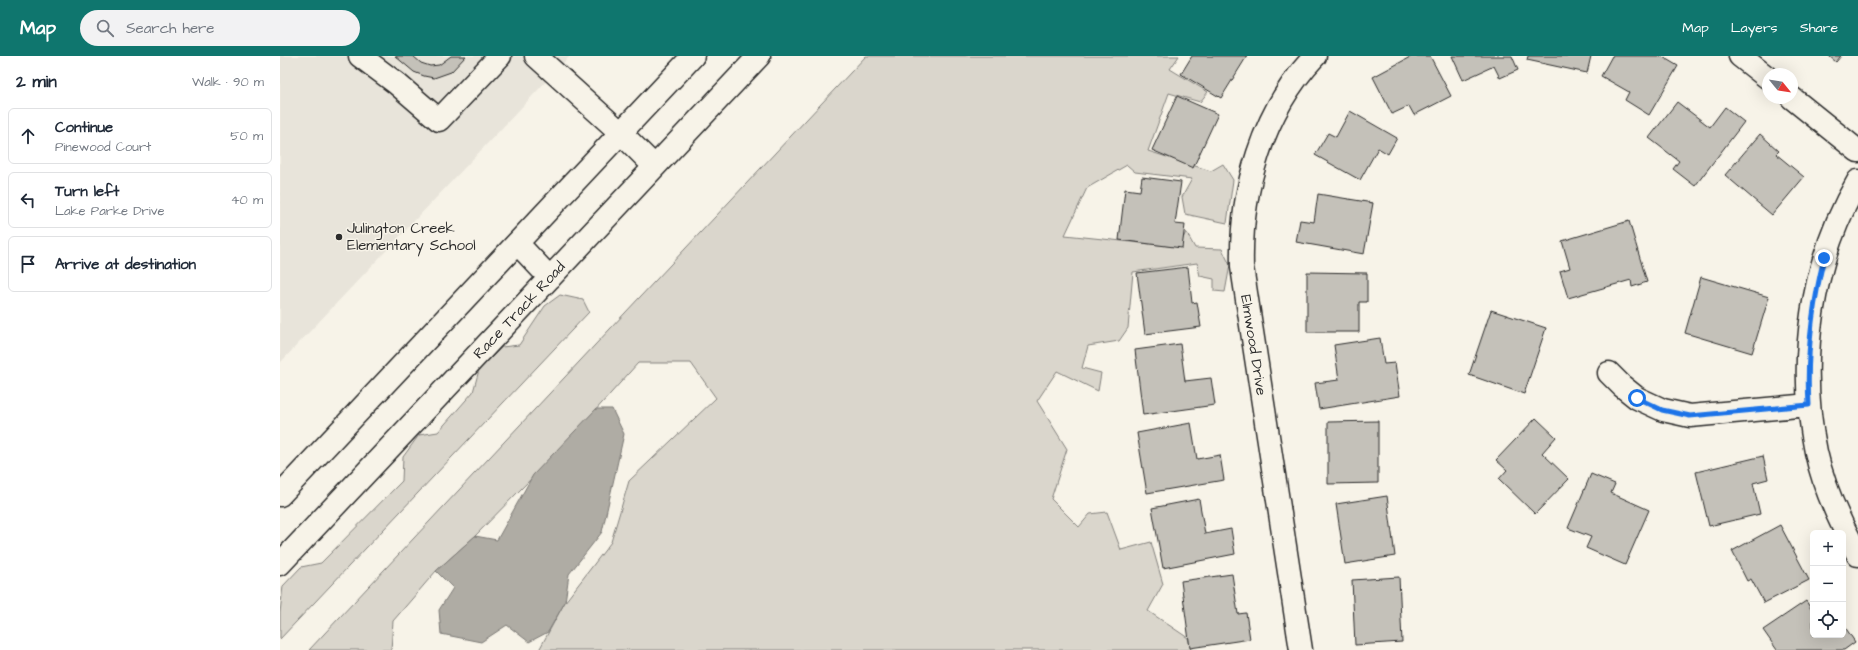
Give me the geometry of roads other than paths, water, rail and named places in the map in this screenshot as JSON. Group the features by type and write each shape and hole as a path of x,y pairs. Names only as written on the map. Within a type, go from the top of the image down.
{"main road":[{"path":"360,56 396,83 439,120 500,56"},
{"path":"536,56 621,133 654,166"},
{"path":"280,495 693,56"},
{"name":"Race Track Road","path":"280,564 759,56"},
{"name":"Elmwood Drive","path":"1301,650 1242,267 1242,250 1246,202 1258,155 1269,125 1283,98 1315,56"},
{"path":"1740,56 1762,73"},
{"path":"1798,103 1858,150"},
{"path":"1858,181 1838,221 1824,258 1815,297 1809,336 1807,376 1809,405 1816,452 1826,488 1841,524 1858,555"},
{"path":"516,243 550,278"},
{"path":"1609,373 1637,398 1662,410 1690,416 1809,405"}],"place":[{"name":"Julington Creek Elementary School","path":"339,237"}]}
